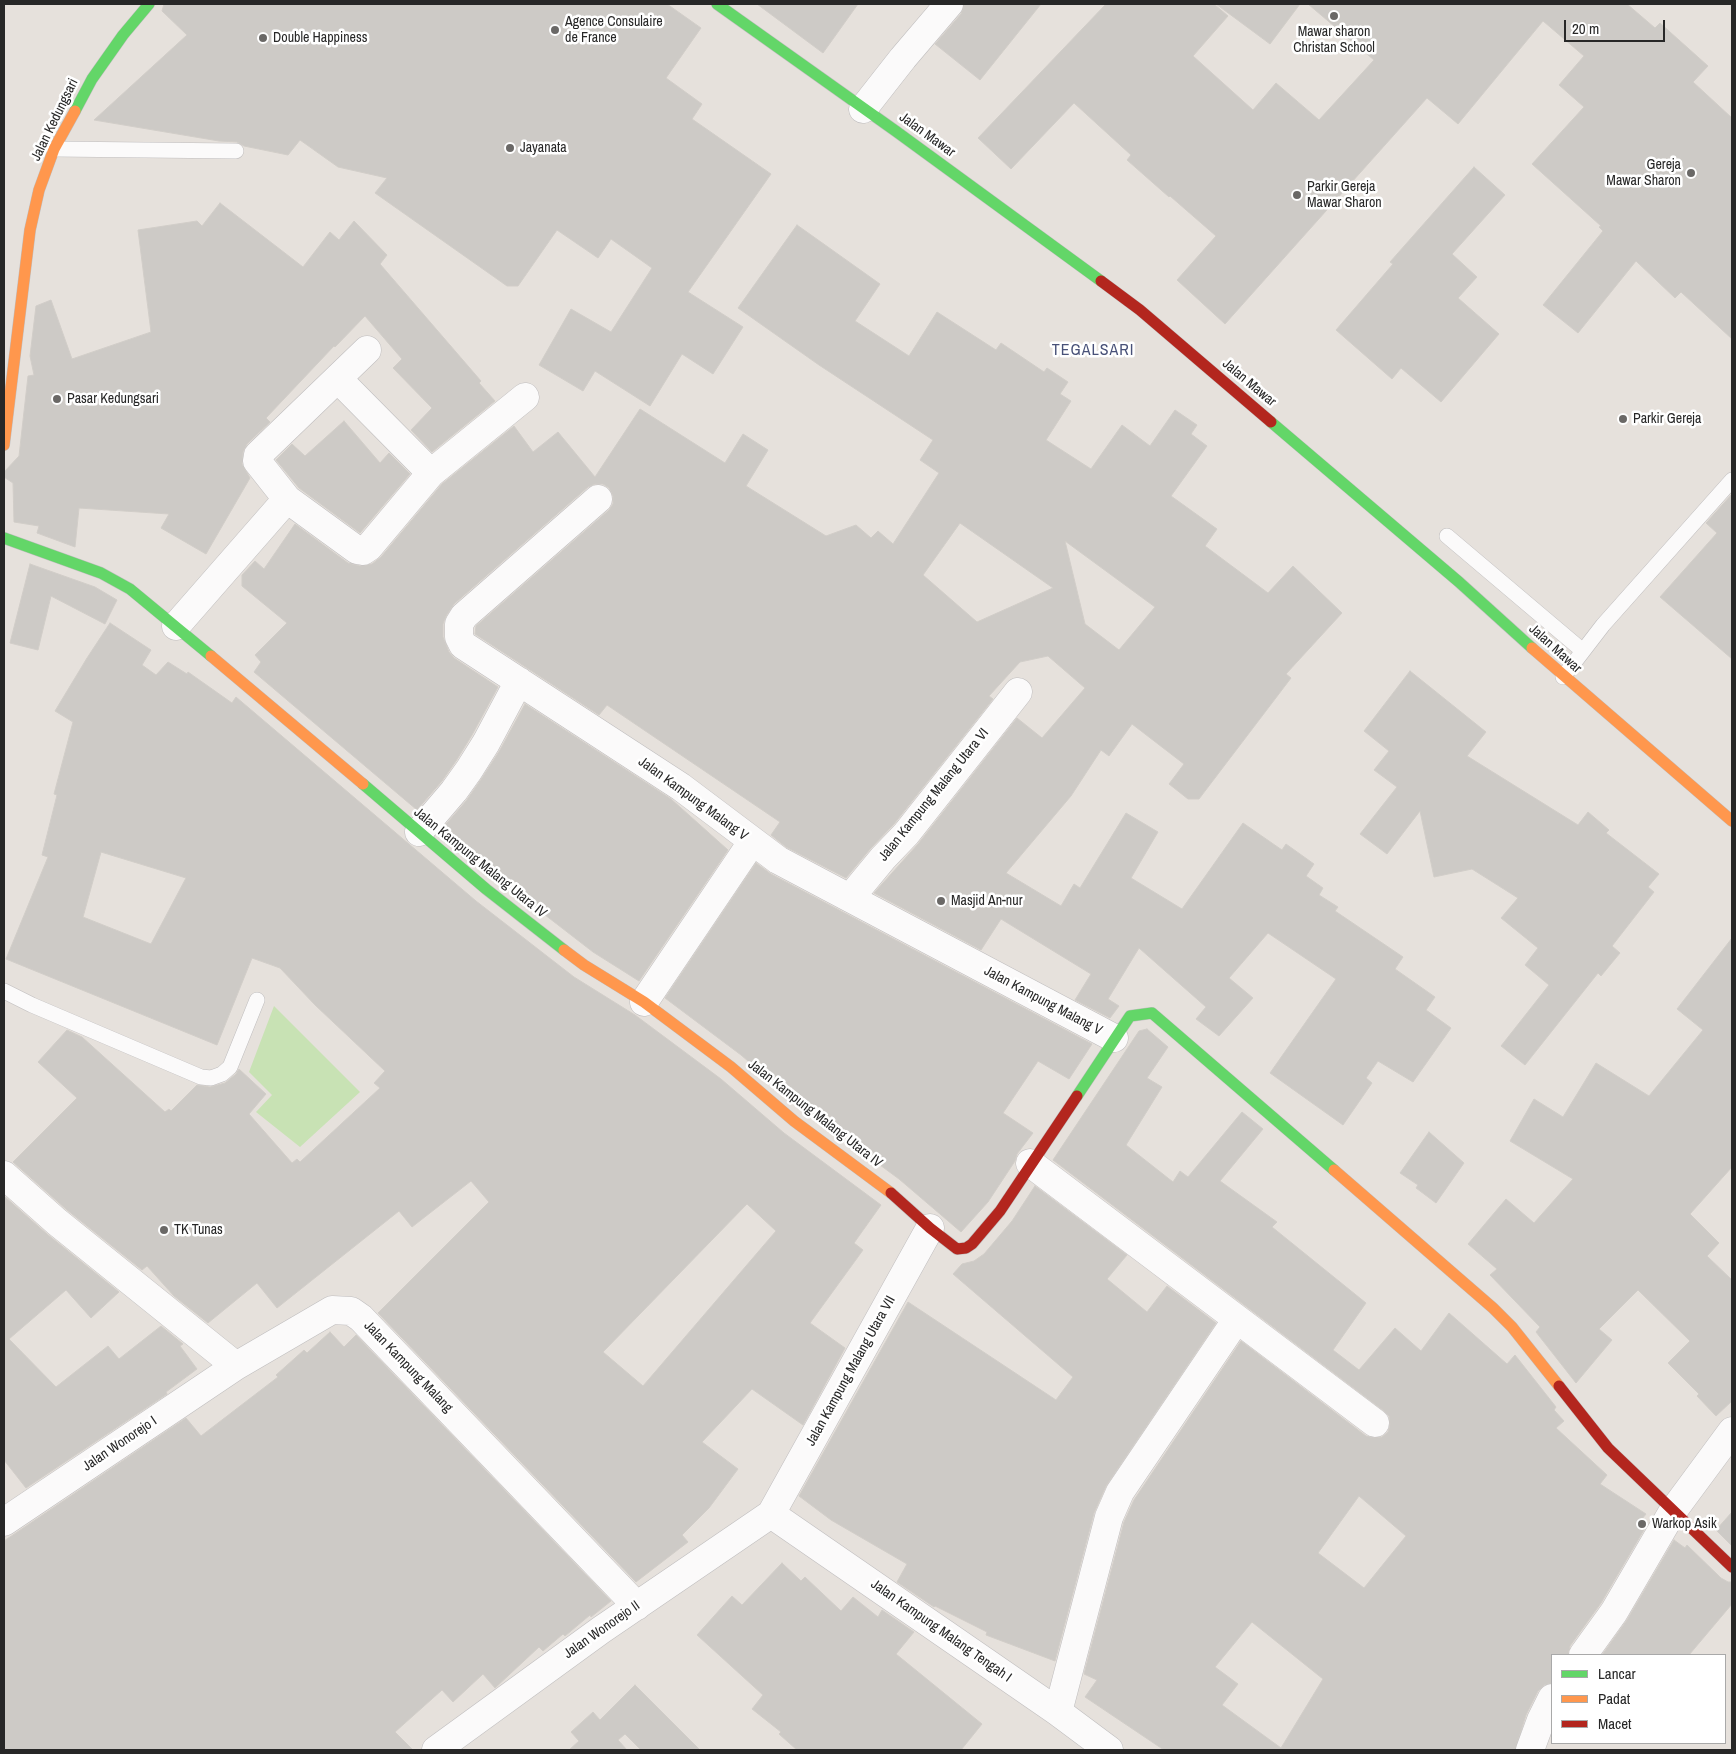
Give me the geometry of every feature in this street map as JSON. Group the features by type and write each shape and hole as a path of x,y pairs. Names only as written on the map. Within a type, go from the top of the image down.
{"street":[{"name":"Jalan Mawar","path":"717,4 897,132 1140,310 1459,582 1563,677 1732,821"},
{"path":"863,109 949,4"},
{"name":"Jalan Kedungsari","path":"4,445 23,278 30,230 39,190 54,149 92,79 141,7"},
{"path":"367,350 258,455 257,462 287,499 357,550 363,551 369,547 432,473 526,396"},
{"path":"338,379 432,473"},
{"path":"176,626 287,499"},
{"name":"Jalan Kampung Malang V","path":"598,499 464,616 459,624 458,637 463,645 681,787 778,860 1114,1038"},
{"name":"Jalan Kampung Malang Utara IV","path":"4,538 102,573 130,589 486,889 584,965 644,1002 731,1068 794,1121 863,1171 903,1203 930,1228 957,1249 966,1248 972,1244 1000,1211 1030,1163 1130,1016 1152,1013 1493,1308 1512,1327 1608,1448 1732,1567"},
{"path":"419,832 454,791 474,763 519,681"},
{"name":"Jalan Kampung Malang Utara VI","path":"850,898 883,858 906,834 1018,692"},
{"path":"644,1002 752,842"},
{"path":"1030,1163 1375,1423"},
{"path":"4,1175 57,1222 236,1366"},
{"name":"Jalan Kampung Malang Utara VII","path":"771,1514 930,1228"},
{"name":"Jalan Kampung Malang","path":"236,1366 332,1310 351,1311 361,1318 638,1606"},
{"path":"1058,1712 1109,1517 1120,1492 1237,1319"},
{"name":"Jalan Wonorejo I","path":"4,1522 236,1366"},
{"path":"1584,1654 1614,1612 1673,1512 1732,1431"},
{"name":"Jalan Wonorejo II","path":"436,1750 594,1635 771,1514"},
{"name":"Jalan Kampung Malang Tengah I","path":"771,1514 1058,1712 1109,1750"},
{"path":"1530,1750 1551,1700"}],"lane":[{"path":"54,149 236,151"},
{"path":"1563,677 1583,650 1732,480"},
{"path":"1447,536 1583,650"},
{"path":"4,991 32,1006 200,1077 211,1078 222,1074 230,1067 257,1000"}],"green space":[{"path":"274,1006 360,1092 300,1147 256,1112 272,1095 249,1072"}],"building":[{"path":"164,4 667,4 701,28 666,78 702,104 692,119 771,174 688,292 743,327 713,374 682,354 650,406 595,371 583,391 539,365 571,309 611,332 652,268 611,239 598,258 557,230 518,286 507,286 375,193 387,178 338,167 300,140 288,155 244,146 237,142 219,141 94,120 187,35 162,11"},
{"path":"757,4 858,4 823,53"},
{"path":"964,4 1041,4 980,80 935,44 961,14"},
{"path":"1106,4 1214,4 1228,16 1193,56 1253,110 1276,83 1319,120 1374,60 1308,4 1627,4 1655,28 1660,23 1708,66 1693,82 1732,118 1732,339 1681,292 1675,298 1636,261 1578,333 1543,305 1603,231 1599,227 1601,226 1532,164 1584,107 1559,85 1584,56 1543,21 1458,124 1427,98 1225,324 1177,280 1216,236 1127,160 1131,155 1074,103 1011,169 978,138"},
{"path":"1216,4 1300,4 1270,44"},
{"path":"1474,167 1505,195 1452,254 1477,277 1458,298 1499,334 1441,402 1401,368 1392,379 1336,330 1393,264 1390,262"},
{"path":"220,203 303,267 330,232 339,240 354,221 387,255 380,264 481,381 479,383 495,401 432,452 411,430 432,408 393,368 402,359 365,316 266,418 270,422 247,444 243,452 242,464 250,478 206,554 161,528 169,514 79,508 75,547 37,533 39,526 14,522 13,483 4,477 4,472 19,456 28,376 34,375 30,356 36,306 51,300 72,359 151,332 138,230 197,221 202,226"},
{"path":"797,225 880,284 855,321 909,356 937,312 996,350 1001,343 1044,372 1047,368 1068,382 1060,394 1071,401 1046,440 1091,469 1122,425 1150,446 1175,410 1197,425 1191,434 1207,446 1171,496 1217,529 1205,546 1268,593 1293,566 1342,613 1286,674 1291,678 1199,799 1188,799 1169,784 1184,764 1132,724 1109,756 1101,750 1071,796 1006,873 1061,906 1074,884 1080,888 1126,813 1158,832 1131,878 1182,909 1243,823 1282,850 1286,844 1314,864 1306,876 1323,888 1319,895 1338,907 1335,911 1403,957 1395,969 1435,997 1426,1010 1451,1028 1413,1082 1378,1061 1366,1078 1372,1083 1343,1125 1270,1073 1336,979 1268,933 1229,978 1253,998 1219,1036 1196,1019 1206,1007 1139,948 1108,999 1119,1006 1110,1018 1075,1000 1091,974 1001,919 981,950 874,893 918,844 1017,718 1042,738 1085,688 1048,656 1020,662 989,696 993,699 894,824 846,878 786,847 771,835 780,822 607,705 599,715 475,634 476,626 609,510 613,504 613,496 609,488 603,484 595,484 588,487 454,604 446,616 443,624 443,637 449,652 454,658 498,687 456,761 442,781 417,810 254,672 261,662 255,655 287,623 242,586 242,575 255,561 264,569 295,524 348,563 360,566 372,564 381,557 442,484 514,426 533,452 558,432 595,477 640,409 725,463 743,434 768,450 746,486 826,536 856,525 871,538 878,531 893,544 939,473 920,460 933,440 819,365 738,308","holes":["960,523 1053,588 977,622 923,575","1065,541 1155,607 1119,650 1085,624"]},
{"path":"344,421 380,463 389,453 410,474 360,533 299,488 276,460 292,444 305,456"},
{"path":"1732,494 1732,659 1660,597 1717,533 1706,523"},
{"path":"30,564 95,587 117,600 105,624 51,596 38,650 10,643"},
{"path":"110,623 151,650 142,665 156,675 168,662 187,674 188,672 232,703 236,697 476,901 574,977 635,1015 721,1079 784,1133 881,1205 854,1243 863,1250 810,1323 845,1348 803,1425 752,1389 702,1442 738,1469 709,1508 682,1535 688,1542 636,1582 378,1313 489,1202 471,1181 412,1227 399,1211 277,1308 257,1283 208,1323 174,1296 147,1266 142,1270 67,1210 13,1162 77,1098 38,1062 67,1030 82,1037 165,1112 169,1109 171,1111 197,1085 210,1087 225,1083 239,1069 266,1094 249,1114 292,1163 297,1159 300,1162 380,1088 374,1083 385,1071 315,1005 280,968 252,958 217,1045 6,959 48,857 42,855 57,795 54,794 73,722 55,711","holes":["101,852 186,878 151,944 83,917","747,1204 776,1231 643,1386 603,1352"]},
{"path":"1410,671 1486,732 1467,756 1578,825 1588,812 1609,830 1606,833 1659,874 1648,887 1654,892 1612,946 1620,953 1601,976 1598,973 1525,1065 1501,1046 1549,985 1525,965 1538,948 1501,918 1518,898 1472,869 1434,877 1420,811 1387,854 1360,834 1397,787 1374,770 1389,751 1364,731"},
{"path":"525,704 671,799 728,850 639,981 593,952 496,877 441,830 466,801 482,778"},
{"path":"756,863 771,874 1092,1044 1069,1079 1038,1061 1003,1113 1033,1133 1017,1154 1015,1161 988,1202 961,1232 899,1179 804,1109 741,1055 665,998"},
{"path":"1732,938 1732,1167 1690,1214 1719,1243 1707,1256 1732,1280 1732,1401 1716,1416 1697,1396 1699,1394 1668,1363 1690,1341 1638,1290 1599,1329 1612,1340 1576,1383 1536,1332 1540,1327 1490,1275 1497,1269 1468,1244 1506,1199 1534,1223 1573,1179 1510,1141 1534,1099 1563,1117 1596,1063 1649,1096 1703,1030 1677,1009"},
{"path":"1147,1029 1168,1047 1147,1078 1162,1087 1126,1145 1173,1182 1180,1171 1188,1177 1242,1112 1263,1129 1220,1181 1277,1222 1272,1227 1366,1303 1333,1350 1359,1370 1395,1328 1421,1351 1449,1313 1507,1364 1515,1355 1556,1407 1554,1410 1564,1421 1556,1428 1607,1475 1600,1484 1646,1514 1642,1519 1648,1523 1601,1603 1570,1646 1568,1654 1551,1654 1551,1683 1544,1685 1538,1691 1526,1715 1515,1750 1164,1750 1085,1697 1097,1680 1084,1674 1124,1522 1134,1500 1241,1341 1366,1436 1382,1437 1388,1432 1390,1424 1389,1416 1384,1411 1053,1160 1139,1031","holes":["1359,1496 1406,1536 1364,1588 1318,1553","1252,1622 1323,1679 1281,1748 1222,1705 1238,1684 1215,1667"]},
{"path":"1429,1132 1464,1163 1436,1203 1416,1188 1418,1185 1400,1173"},
{"path":"1035,1186 1127,1255 1107,1279 1147,1312 1167,1286 1216,1323 1106,1486 1094,1513 1055,1661 986,1635 987,1632 934,1607 897,1582 907,1564 831,1520 799,1496 908,1302 1056,1400 1073,1377 953,1274 962,1264 974,1261 984,1254 1012,1221"},
{"path":"4,1196 47,1234 119,1292 91,1318 66,1290 9,1339 56,1387 108,1346 119,1359 161,1326 183,1344 180,1346 197,1369 166,1392 167,1394 26,1488 4,1460"},
{"path":"330,1332 344,1347 356,1335 611,1601 591,1617 590,1615 565,1636 563,1634 543,1651 539,1647 495,1688 483,1674 453,1702 442,1690 395,1732 413,1750 4,1750 4,1541 186,1418 201,1436 278,1377 276,1375 304,1350 307,1353"},
{"path":"1732,1512 1732,1546 1716,1530"},
{"path":"1674,1540 1685,1548 1687,1545 1721,1578 1732,1582 1732,1604 1690,1654 1603,1654 1627,1620"},
{"path":"782,1563 801,1581 805,1577 841,1611 853,1597 878,1617 882,1610 914,1632 896,1654 982,1724 961,1750 797,1750 779,1734 781,1732 752,1709 763,1695 697,1635 732,1596 742,1605"},
{"path":"635,1685 700,1750 641,1750 625,1734 618,1740 627,1750 569,1750 579,1741 571,1732 593,1712 600,1720"}],"traffic: fast":[{"path":"75,111 92,79 123,35 149,4"},
{"path":"717,4 1101,281"},
{"path":"1271,422 1459,582 1532,648"},
{"path":"4,538 101,573 130,589 211,656"},
{"path":"363,784 486,889 564,950"},
{"path":"1077,1096 1130,1016 1152,1013 1334,1170"}],"traffic: slow":[{"path":"4,445 30,230 39,190 54,149 75,111"},
{"path":"1532,648 1732,821"},
{"path":"211,656 363,784"},
{"path":"564,950 584,965 644,1002 731,1067 794,1121 891,1193"},
{"path":"1334,1170 1493,1308 1512,1327 1559,1386"}],"traffic: jam":[{"path":"1101,281 1140,310 1271,422"},
{"path":"891,1193 957,1249 966,1248 972,1244 1000,1211 1077,1096"},
{"path":"1559,1386 1608,1448 1732,1567"}],"place":[{"name":"Mawar sharon Christan School","path":"1334,16"},
{"name":"Agence Consulaire de France","path":"555,30"},
{"name":"Double Happiness","path":"263,38"},
{"name":"Jayanata","path":"510,148"},
{"name":"Gereja Mawar Sharon","path":"1691,173"},
{"name":"Parkir Gereja Mawar Sharon","path":"1297,195"},
{"name":"Pasar Kedungsari","path":"57,399"},
{"name":"Parkir Gereja","path":"1623,419"},
{"name":"Masjid An-nur","path":"941,901"},
{"name":"TK Tunas","path":"164,1230"},
{"name":"Warkop Asik","path":"1642,1524"}],"district":[{"name":"TEGALSARI","path":"1093,351"}]}
